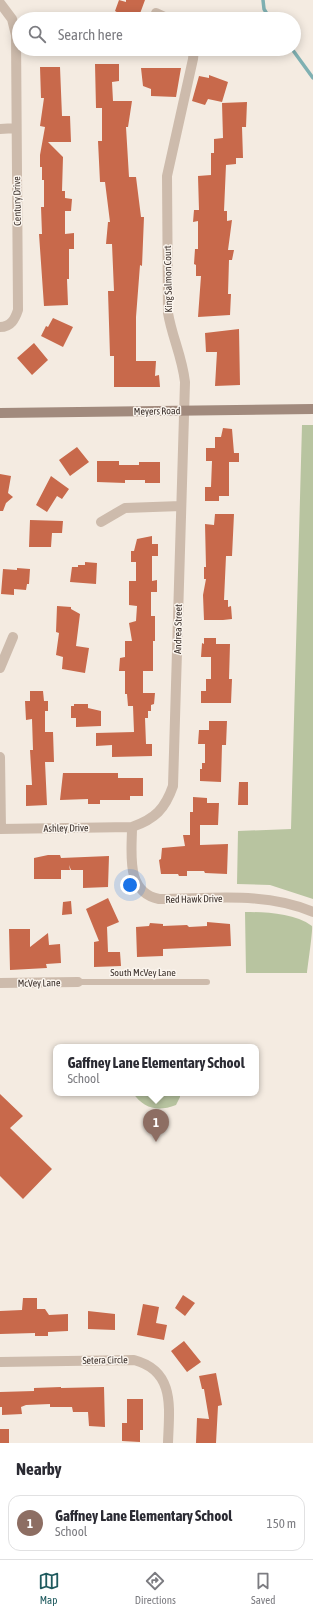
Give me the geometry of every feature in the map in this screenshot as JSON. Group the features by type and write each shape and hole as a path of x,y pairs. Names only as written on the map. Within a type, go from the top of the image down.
{"main road":[{"name":"Meyers Road","path":"0,413 313,409"}],"street":[{"name":"Century Drive","path":"0,3 12,18"},
{"name":"Century Drive","path":"0,327 5,327 14,321 18,310 16,56"},
{"name":"King Salmon Court","path":"183,411 183,364 168,313 166,176 193,56"},
{"path":"0,129 16,128"},
{"name":"Andrea Street","path":"132,827 147,822 154,816 168,800 173,786 183,411"},
{"path":"101,522 125,508 181,506"},
{"path":"0,668 13,636"},
{"path":"0,757 0,829"},
{"name":"Ashley Drive","path":"0,829 132,827"},
{"name":"Red Hawk Drive","path":"132,827 134,878 142,893 151,898 262,898 290,904 313,912"},
{"name":"McVey Lane","path":"0,983 78,982"},
{"name":"Setera Circle","path":"0,1362 134,1360 143,1362 163,1380 169,1394 168,1443"}],"lane":[{"name":"South McVey Lane","path":"78,982 207,982"}],"green space":[{"path":"302,425 313,425 313,899 270,885 237,884 238,831 291,829"},
{"path":"245,912 280,914 297,918 312,926 307,973 246,973"},
{"path":"135,1096 180,1096 176,1105 163,1108 152,1108 142,1103"}],"building":[{"path":"119,0 126,2 126,0 145,0 141,12 115,11"},
{"path":"95,64 119,64 119,81 112,82 113,101 132,101 128,127 126,127 129,177 136,177 141,217 144,217 142,266 140,265 136,317 136,361 156,361 155,376 159,375 160,387 114,387 114,356 110,356 108,291 114,291 112,244 106,244 108,222 110,222 105,182 100,182 98,141 102,141 102,108 96,108"},
{"path":"40,67 60,67 62,116 70,116 71,142 48,142 63,157 62,191 65,191 65,198 72,199 71,211 65,211 65,234 74,233 74,249 69,249 69,279 67,279 68,305 44,306 39,234 42,234 41,207 44,207 44,180 42,180 40,155 45,127 40,126 44,98 41,98"},
{"path":"141,68 181,68 176,97 151,96 151,89 143,86"},
{"path":"209,75 228,82 222,102 208,99 205,105 192,101 199,76 209,78"},
{"path":"247,102 246,127 242,127 243,158 236,158 236,164 226,165 224,211 227,211 227,221 232,220 228,250 234,250 232,260 229,260 228,294 231,294 230,315 198,317 201,276 196,276 196,265 194,264 195,249 198,249 198,221 193,222 194,210 199,210 198,176 211,175 211,153 214,153 214,139 223,138 222,103"},
{"path":"53,318 73,327 63,347 41,336 46,326 48,327"},
{"path":"239,329 240,385 215,386 217,352 206,352 205,333"},
{"path":"34,343 48,360 32,375 17,358"},
{"path":"223,428 232,429 234,453 239,453 239,462 229,462 229,496 219,496 219,501 205,501 205,487 211,487 212,461 206,461 206,448 215,448 215,437 221,437"},
{"path":"77,447 89,462 70,476 59,460"},
{"path":"97,461 119,461 119,465 139,465 139,462 160,462 160,483 145,483 145,480 125,480 125,483 97,482"},
{"path":"0,474 11,476 8,493 13,497 6,503 3,511 0,511"},
{"path":"51,476 69,489 62,499 57,496 47,512 36,505"},
{"path":"215,514 234,514 232,556 226,556 224,600 228,600 228,607 231,606 232,619 204,620 203,595 206,579 204,579 204,567 206,567 205,524 214,525"},
{"path":"30,520 63,521 62,533 52,533 51,547 29,547"},
{"path":"152,536 152,544 158,544 158,556 152,556 152,581 157,580 157,592 151,592 151,616 155,616 155,641 153,641 153,671 143,671 143,693 155,693 154,704 151,705 151,711 148,711 148,718 145,718 146,744 152,744 152,756 112,757 112,745 96,746 96,733 134,732 133,706 128,706 127,694 125,694 125,671 119,671 120,658 125,657 125,641 132,641 129,623 136,621 137,606 129,605 129,581 136,581 136,562 131,562 131,551 134,551 137,539"},
{"path":"85,562 97,563 96,584 70,582 72,567 85,565"},
{"path":"17,568 30,569 29,584 27,584 26,590 14,589 14,595 1,594 3,569 17,570"},
{"path":"57,606 71,607 71,609 80,614 76,646 89,648 85,673 62,669 63,657 56,655 59,633 56,632"},
{"path":"204,638 216,638 216,644 230,644 229,679 232,679 231,703 201,703 201,691 206,691 206,679 211,679 211,657 201,657"},
{"path":"30,691 43,691 44,701 48,701 48,711 45,711 45,732 53,732 54,762 45,762 47,805 26,806 26,785 32,785 30,750 33,750 32,719 26,720 25,701 30,701"},
{"path":"74,704 88,704 88,708 101,711 101,726 76,727 76,718 71,718 71,706 74,706"},
{"path":"209,721 227,721 226,745 222,745 221,782 200,781 200,769 202,769 202,763 205,763 205,744 198,744 199,730 209,730"},
{"path":"63,773 118,773 118,778 143,778 143,796 130,796 130,800 100,800 100,804 88,804 88,799 60,800"},
{"path":"239,782 248,782 248,805 238,805"},
{"path":"193,797 207,798 207,803 219,803 218,825 200,825 200,845 228,844 227,874 205,873 204,871 187,871 187,876 179,876 178,874 161,874 159,860 161,859 162,848 185,846 183,835 190,835 190,812 193,812"},
{"path":"48,855 60,855 61,858 109,856 108,887 83,888 83,870 71,870 69,865 70,870 61,870 61,879 34,879 34,858"},
{"path":"108,898 119,922 107,927 108,952 120,952 121,966 94,967 94,942 99,941 86,909"},
{"path":"71,901 72,914 62,915 63,902"},
{"path":"207,922 230,924 231,946 163,949 163,956 137,957 136,927 149,926 150,923 163,924 163,926 207,926"},
{"path":"9,929 30,929 30,947 48,933 49,945 60,944 61,963 46,964 47,968 10,970"},
{"path":"0,1094 23,1116 10,1128 52,1169 23,1199 0,1176"},
{"path":"183,1295 195,1303 185,1316 175,1308"},
{"path":"23,1298 37,1298 37,1309 45,1309 49,1315 68,1314 68,1331 48,1332 48,1336 35,1336 35,1333 0,1334 0,1311 22,1310"},
{"path":"143,1304 159,1307 156,1323 167,1325 164,1340 137,1335"},
{"path":"88,1311 115,1314 115,1330 88,1329"},
{"path":"184,1341 201,1362 187,1372 171,1351"},
{"path":"216,1373 222,1405 218,1406 216,1443 196,1443 197,1418 209,1419 204,1389 202,1389 199,1376"},
{"path":"104,1387 105,1427 89,1426 88,1412 73,1412 72,1407 50,1407 50,1404 26,1405 21,1407 22,1414 2,1415 2,1407 0,1407 0,1392 34,1391 34,1388"},
{"path":"127,1399 143,1399 143,1430 140,1430 140,1442 122,1441 122,1423 127,1423"},
{"path":"0,1429 9,1429 9,1443 0,1443"}],"waterway":[{"path":"263,0 266,12"},
{"path":"297,56 313,78"}],"place":[{"name":"Gaffney Lane Elementary School","path":"156,1142"}]}
